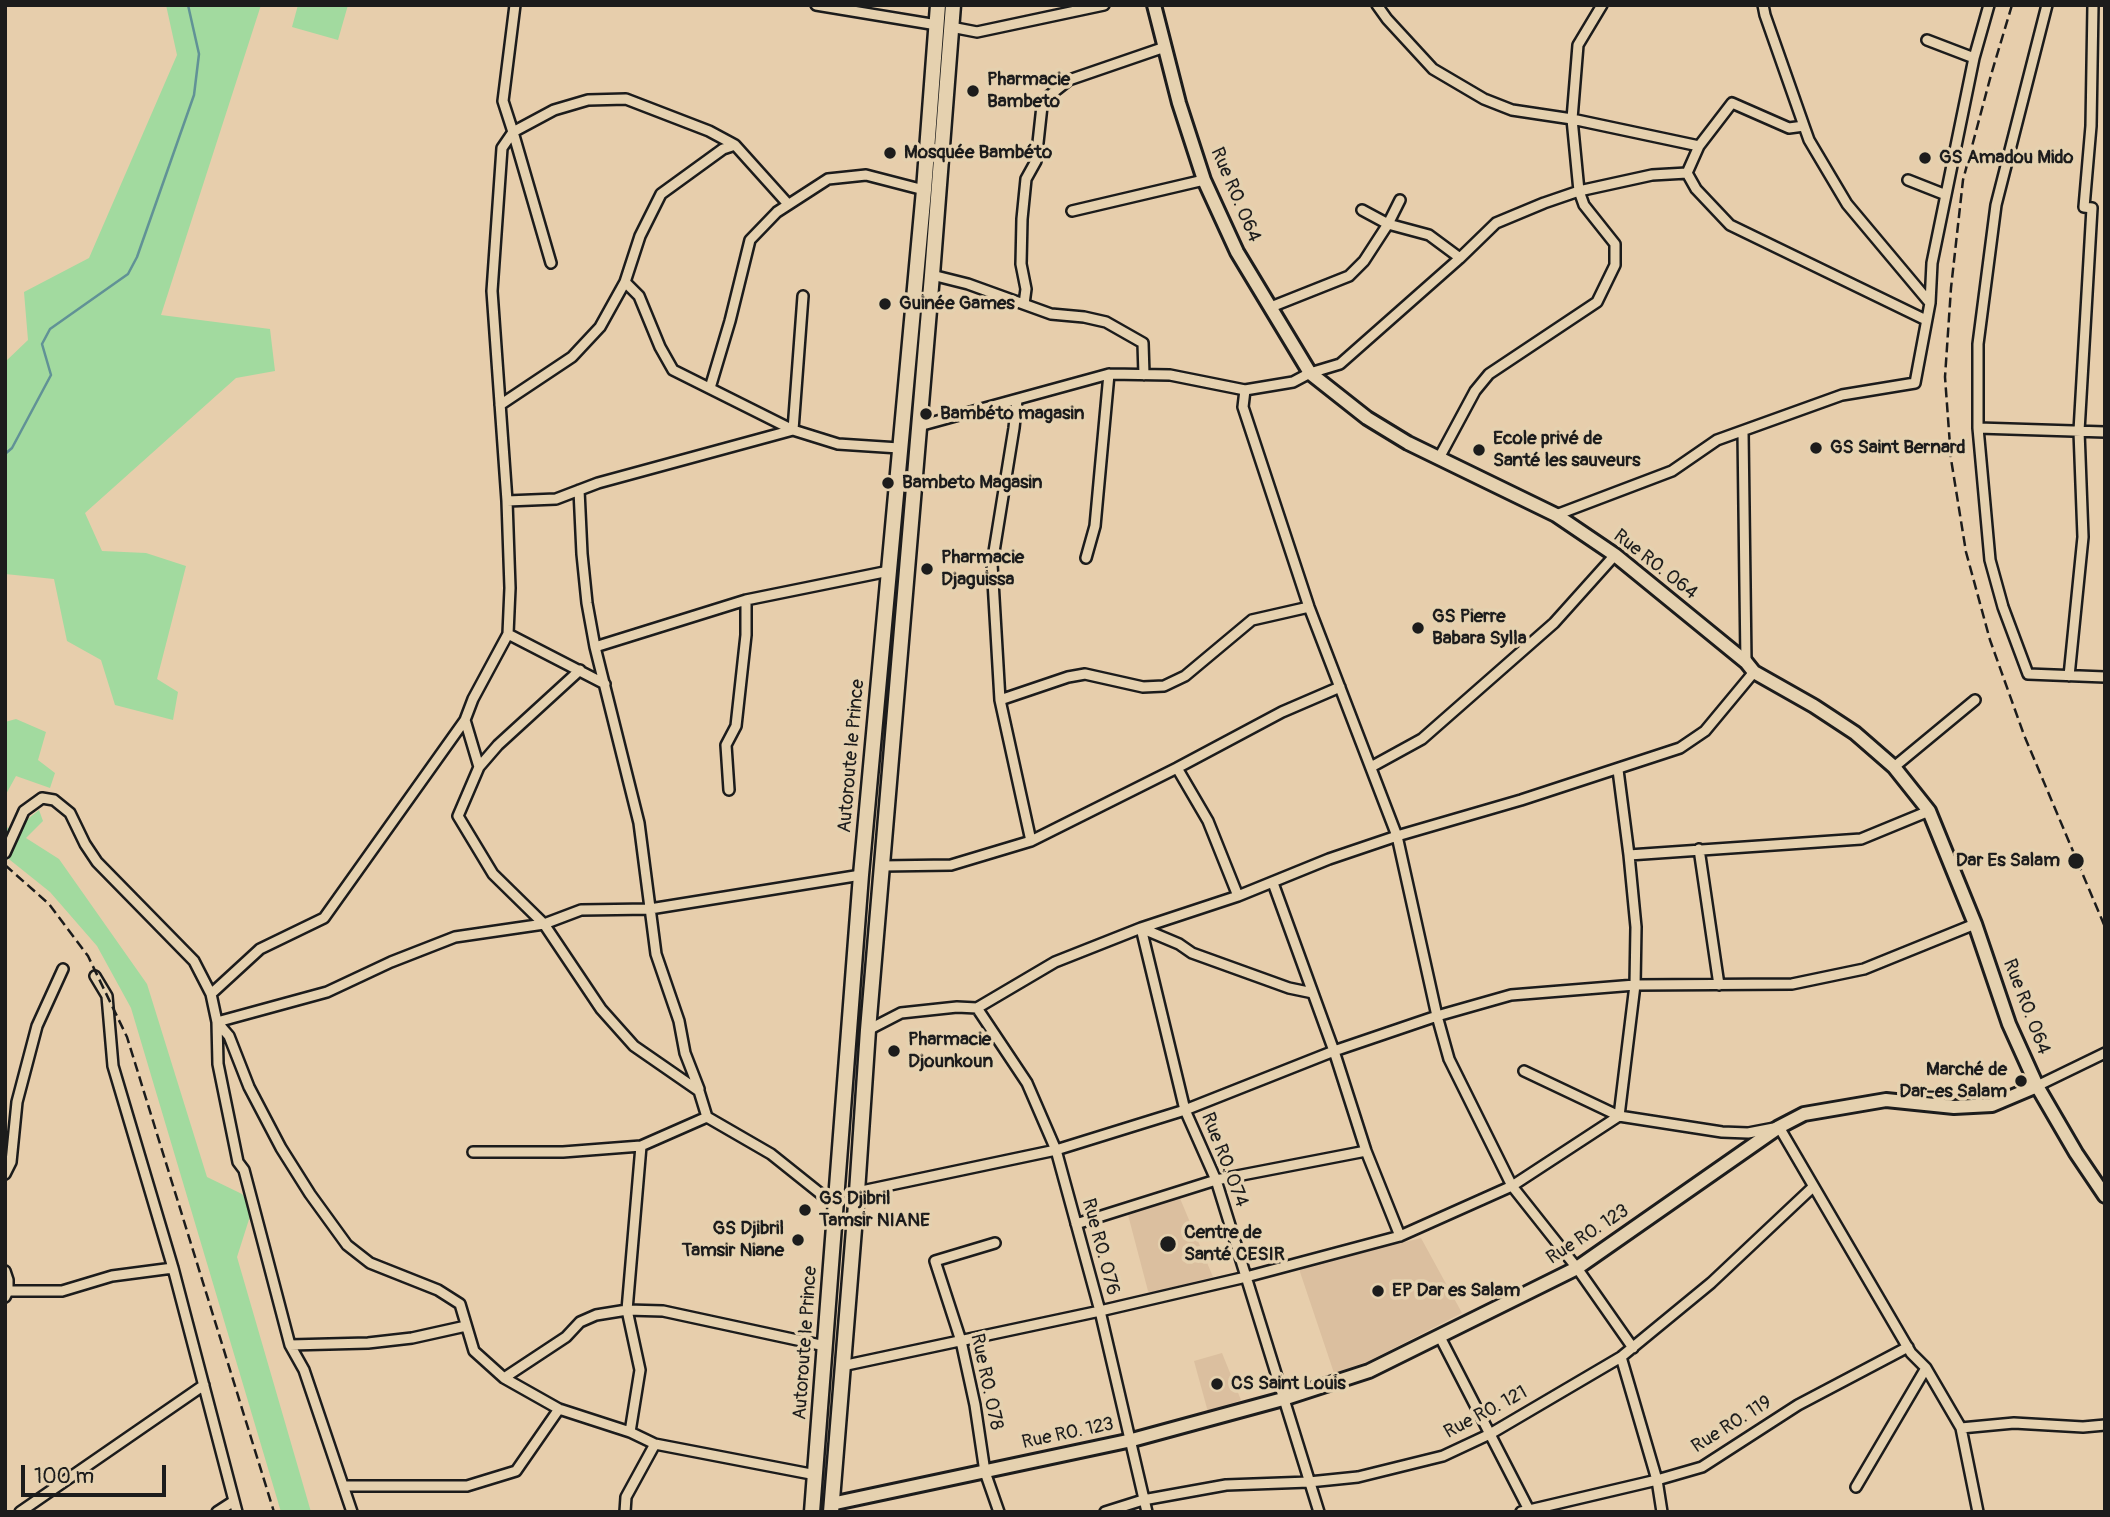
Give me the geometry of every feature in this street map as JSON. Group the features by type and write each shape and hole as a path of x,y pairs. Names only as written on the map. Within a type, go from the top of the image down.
{"main road":[{"path":"937,5 944,26"},
{"name":"Autoroute le Prince","path":"812,1512 861,876 899,448 924,190 944,26 954,5"},
{"name":"Autoroute le Prince","path":"831,1508 868,1030 932,275 944,26"}],"street":[{"path":"515,5 503,101 551,263"},
{"path":"816,5 977,33 1104,5"},
{"name":"Rue RO. 064","path":"1154,5 1179,103 1204,180 1237,252 1310,373 1367,418 1438,458 1556,515 1615,555 1750,667 1855,733 1894,767 1929,811 2036,1086 2105,1196"},
{"path":"1377,5 1433,69 1485,99 1512,110 1572,119 1699,146"},
{"path":"1438,458 1475,391 1489,374 1597,302 1615,265 1615,244 1584,205 1579,191 1572,119 1578,45 1602,5"},
{"path":"1763,5 1809,139 1847,204 1930,303"},
{"path":"1556,515 1672,471 1717,440 1842,395 1915,383 1930,303 1932,263 1974,58 1989,5"},
{"path":"2047,5 1996,205 1978,344 1978,428 1990,560 2003,607 2028,674 2105,677"},
{"path":"2093,5 2091,126 2084,207 2105,208"},
{"path":"1927,40 1974,58"},
{"path":"1024,304 1026,289 1021,264 1022,219 1026,179 1036,161 1042,106 1050,94 1069,80 1165,47"},
{"path":"211,994 260,949 324,918 465,720 473,699 508,634 510,588 507,501 492,291 502,148 513,132 566,106 588,100 626,99 709,131 735,145 789,204"},
{"path":"1687,173 1699,146 1732,103 1789,128 1804,126"},
{"path":"500,405 572,358 600,327 625,282 640,236 661,194 723,149 735,145"},
{"path":"919,426 1109,374 1170,375 1245,390 1293,382 1310,373 1340,364 1496,223 1579,191 1652,175 1687,173"},
{"path":"1687,173 1696,189 1730,225 1926,320"},
{"path":"710,388 750,240 777,212 828,179 866,176 924,190"},
{"path":"1072,211 1204,180"},
{"path":"1908,180 1946,195"},
{"path":"1271,307 1349,276 1364,261 1400,200"},
{"path":"2069,676 2083,537 2079,431 2092,208"},
{"path":"1362,210 1388,224 1429,235 1460,258"},
{"path":"932,275 968,284 1051,314 1107,322 1143,343 1144,375"},
{"path":"625,282 639,296 660,347 673,370 793,430 838,444 899,448"},
{"path":"793,430 803,296"},
{"path":"1086,558 1096,526 1109,374"},
{"path":"1245,390 1243,407 1309,607 1396,836 1437,1016 1450,1059 1513,1186 1577,1268 1633,1348"},
{"path":"1017,400 992,564 1000,700 1031,841"},
{"path":"1978,428 2105,432"},
{"path":"507,501 556,499 598,483 793,430"},
{"path":"868,1030 901,1013 957,1007 977,1008 1055,962 1141,928 1238,896 1329,859 1396,836 1618,770 1680,748 1705,730 1750,667 1743,431"},
{"path":"579,490 587,603 639,823 656,954 707,1117 771,1154 836,1206"},
{"path":"1371,766 1422,739 1554,623 1615,555"},
{"path":"596,647 746,600 889,571"},
{"path":"729,790 726,745 736,726 746,635 746,600"},
{"path":"1000,700 1068,677 1085,674 1143,687 1164,686 1185,676 1252,620 1309,607"},
{"path":"508,634 605,684"},
{"path":"580,670 498,745 478,767 458,816 493,874 544,924 601,1009 634,1046 699,1091"},
{"path":"882,866 951,865 1031,841 1282,712 1340,687"},
{"path":"1894,767 1975,701"},
{"path":"465,720 478,767"},
{"path":"1177,768 1208,821 1238,896"},
{"path":"842,1366 1247,1277 1400,1236 1513,1186 1619,1116 1635,985 1636,927 1618,770"},
{"path":"5,853 24,811 42,798 54,800 70,813 97,862 194,961 211,994 217,1021 218,1064 238,1162 244,1170 290,1345 304,1370 352,1512"},
{"path":"1629,855 1861,839 1929,811"},
{"path":"1699,849 1719,985"},
{"path":"217,1021 327,992 391,962 455,937 544,924 581,910 650,909 861,876"},
{"path":"1273,883 1334,1051 1366,1151 1400,1236"},
{"path":"857,1192 1056,1150 1185,1110 1334,1051 1437,1016 1511,995 1635,985 1792,984 1864,969 1975,924"},
{"path":"1141,928 1179,944 1192,953 1289,988 1313,993"},
{"name":"Rue RO. 074","path":"1141,928 1185,1110 1216,1180 1319,1512"},
{"path":"5,1174 11,1162 17,1102 37,1026 63,969"},
{"path":"95,976 107,996 113,1066 173,1268 237,1512"},
{"name":"Rue RO. 076","path":"977,1008 1027,1083 1056,1150 1100,1311 1147,1512"},
{"path":"217,1021 229,1036 249,1087 281,1149 347,1245 370,1263 438,1290 460,1304 474,1351 504,1378 559,1409 630,1432 655,1444 816,1475"},
{"name":"Rue RO. 123","path":"831,1508 1132,1440 1283,1399 1369,1371 1577,1268 1779,1127 1804,1114 1886,1100 1954,1107 1993,1105 2105,1053"},
{"path":"1524,1070 1619,1116 1722,1132 1748,1133 1779,1127 1911,1353 1926,1368 1961,1429 1978,1512"},
{"path":"473,1152 563,1152 641,1146 707,1117"},
{"path":"630,1432 640,1370 627,1310 641,1146"},
{"path":"1076,1224 1216,1180 1366,1151"},
{"name":"Rue RO. 121","path":"1105,1512 1143,1500 1226,1485 1358,1477 1443,1456 1490,1434 1621,1357 1711,1283 1813,1186"},
{"name":"Rue RO. 078","path":"995,1243 935,1261 961,1341 975,1405 985,1472 999,1512"},
{"path":"5,1271 8,1280 7,1294 62,1291 112,1276 173,1268"},
{"path":"504,1378 566,1337 580,1322 596,1315 627,1310 663,1311 825,1346"},
{"path":"290,1345 368,1343 412,1338 466,1326"},
{"path":"1440,1337 1490,1434 1525,1511"},
{"name":"Rue RO. 119","path":"1525,1511 1657,1480 1702,1466 1798,1405 1908,1347"},
{"path":"1621,1357 1657,1480 1662,1512"},
{"path":"1856,1487 1926,1368"},
{"path":"20,1512 204,1385"},
{"path":"345,1486 467,1486 516,1471 559,1409"},
{"path":"1961,1429 2014,1423 2083,1427 2105,1425"},
{"path":"625,1512 626,1497 655,1444"},
{"path":"217,1512 234,1501"}],"shaded area":[{"name":"Centre de Santé CESIR","path":"1179,1196 1213,1277 1151,1293 1148,1291 1127,1211"},
{"name":"EP Dar es Salam","path":"1421,1238 1462,1313 1369,1361 1334,1373 1299,1269"},
{"name":"CS Saint Louis","path":"1222,1353 1241,1400 1208,1412 1194,1361"}],"green space":[{"path":"166,5 261,5 161,315 270,329 275,371 236,378 85,513 102,551 146,553 186,566 157,679 178,692 173,720 115,705 101,660 67,641 54,579 5,574 5,362 28,340 24,292 89,258 177,55"},
{"path":"298,5 348,5 338,40 292,27"},
{"path":"16,719 46,732 38,760 55,773 50,788 16,776 5,796 5,722"},
{"path":"39,810 43,821 26,838 59,859 147,984 207,1177 242,1194 252,1210 237,1257 311,1512 281,1512 131,1008 97,946 50,892 5,856 5,826 13,831"}],"waterway":[{"path":"5,454 12,448 51,375 42,344 50,329 128,274 137,257 194,95 199,54 188,5"}],"railway":[{"path":"2012,5 1963,180 1951,288 1945,377 1951,459 1966,552 1990,640 2024,735 2105,927"},
{"path":"5,865 49,904 88,956 127,1037 274,1512"}],"place":[{"name":"Pharmacie Bambeto","path":"973,91"},
{"name":"Mosquée Bambéto","path":"890,153"},
{"name":"GS Amadou Mido","path":"1925,158"},
{"name":"Guinée Games","path":"885,304"},
{"name":"Bambéto magasin","path":"926,414"},
{"name":"GS Saint Bernard","path":"1816,448"},
{"name":"Ecole privé de Santé les sauveurs","path":"1479,450"},
{"name":"Bambeto Magasin","path":"888,483"},
{"name":"Pharmacie Djaguissa","path":"927,569"},
{"name":"GS Pierre Babara Sylla","path":"1418,628"},
{"name":"Dar Es Salam","path":"2076,861"},
{"name":"Pharmacie Djounkoun","path":"894,1051"},
{"name":"Marché de Dar-es Salam","path":"2021,1081"},
{"name":"GS Djibril Tamsir NIANE","path":"805,1210"},
{"name":"GS Djibril Tamsir Niane","path":"798,1240"},
{"name":"Centre de Santé CESIR","path":"1168,1244"},
{"name":"EP Dar es Salam","path":"1378,1291"},
{"name":"CS Saint Louis","path":"1217,1384"}]}
